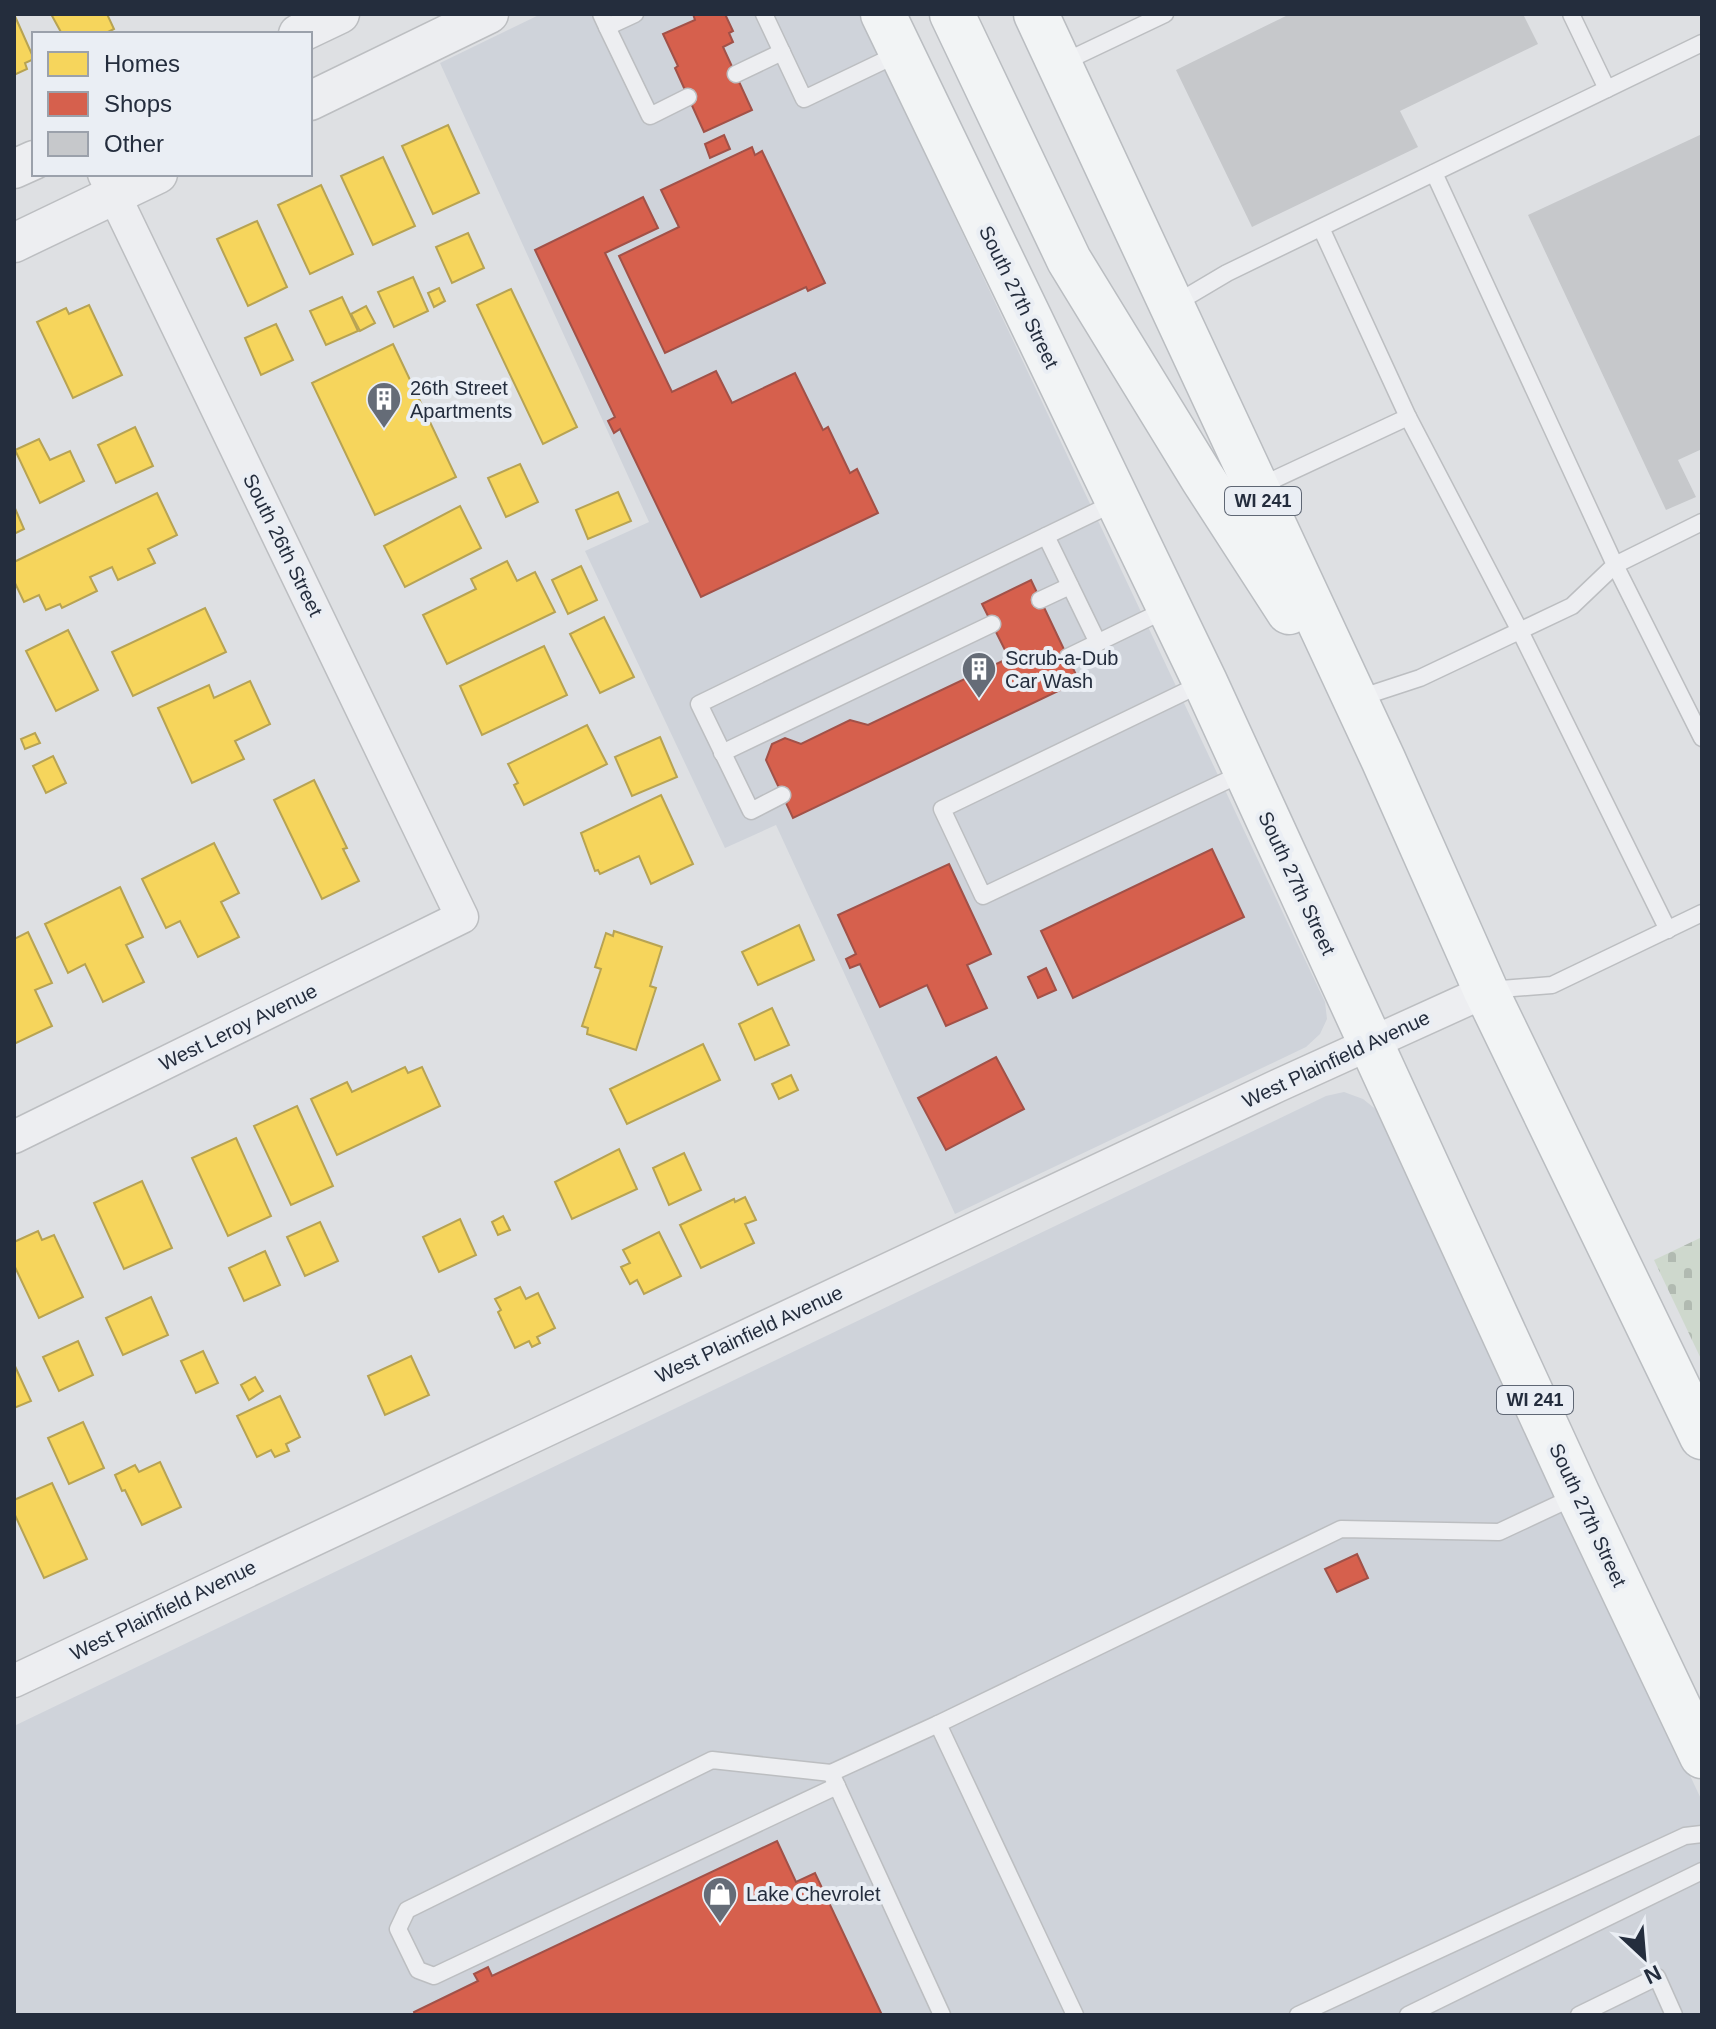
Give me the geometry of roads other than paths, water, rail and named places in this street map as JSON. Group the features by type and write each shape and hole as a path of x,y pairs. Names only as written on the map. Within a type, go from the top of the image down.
{"main road":[{"path":"952,14 1069,260 1203,479 1351,701 1383,759 1486,991 1702,1437"},
{"name":"WI 241","path":"1036,14 1257,488 1351,701"},
{"name":"South 27th Street","path":"892,33 1205,682 1578,1495 1702,1756"}],"street":[{"path":"302,32 340,14"},
{"path":"312,100 489,14"},
{"path":"14,243 109,184 148,176"},
{"name":"South 26th Street","path":"109,184 462,917"},
{"name":"West Leroy Avenue","path":"14,1137 462,917"},
{"name":"West Plainfield Avenue","path":"14,1681 1371,1042 1486,991"}],"lane":[{"path":"635,14 604,20 650,116 688,97"},
{"path":"764,14 804,99 892,33"},
{"path":"1060,64 1165,14"},
{"path":"1571,14 1607,89"},
{"path":"1172,306 1227,273 1702,43"},
{"path":"736,74 782,52"},
{"path":"1434,173 1615,565 1702,738"},
{"path":"1321,228 1408,417 1520,631 1668,930"},
{"path":"1257,488 1408,417"},
{"path":"782,795 751,811 699,704 1118,501"},
{"path":"1351,701 1420,678 1572,606 1615,565 1702,522"},
{"path":"1046,536 1098,643"},
{"path":"1040,600 1070,586"},
{"path":"1068,657 1169,608"},
{"path":"722,753 992,624"},
{"path":"1205,682 942,809 983,896 1245,771"},
{"path":"1486,991 1552,985 1702,913"},
{"path":"834,1780 712,1760 407,1910 398,1929 418,1970 434,1976 834,1780 938,1724 1341,1529 1499,1532 1578,1495"},
{"path":"938,1724 1075,2015"},
{"path":"834,1780 942,2015"},
{"path":"1298,2015 1685,1836 1702,1834"},
{"path":"1408,2015 1702,1871"},
{"path":"1579,2015 1657,1977 1674,2015"}],"place":[{"name":"26th Street Apartments","path":"384,430"},
{"name":"Scrub-a-Dub Car Wash","path":"979,700"},
{"name":"Lake Chevrolet","path":"720,1925"}]}
